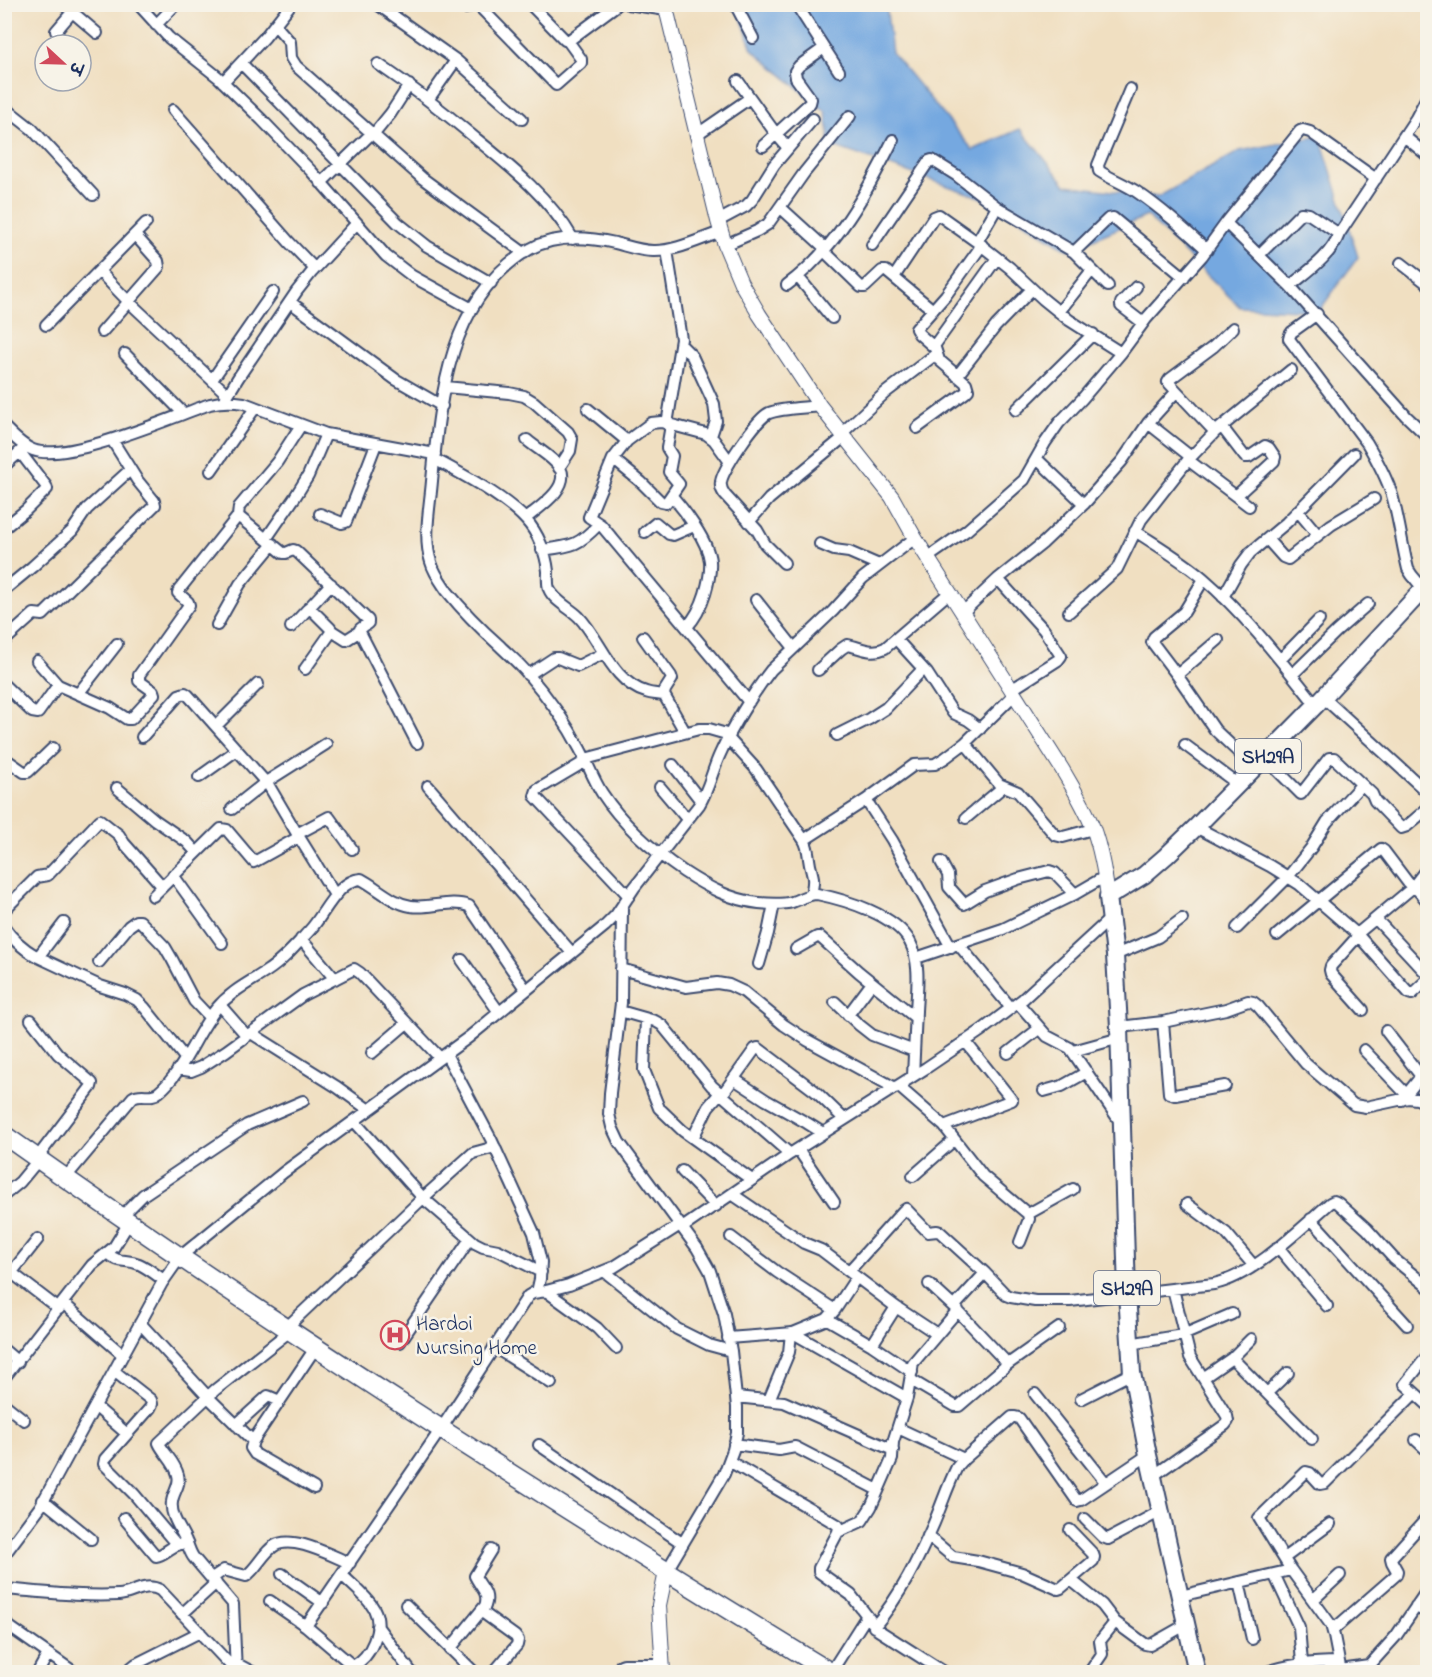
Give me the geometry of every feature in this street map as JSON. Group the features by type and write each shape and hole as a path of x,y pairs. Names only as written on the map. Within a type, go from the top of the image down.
{"highway":[{"path":"4,1135 288,1329 503,1470 830,1672"}],"main road":[{"name":"SH29A","path":"1197,1672 1132,1373 1127,1293 1120,1033 1108,897 1144,875 1196,827 1423,592"}],"street":[{"path":"63,4 76,8 97,33"},
{"path":"138,4 169,38 223,82 262,120 386,256 412,276 472,309"},
{"path":"156,25 176,4"},
{"path":"223,82 291,4"},
{"path":"376,4 456,60 522,119"},
{"path":"456,4 466,8 473,4"},
{"path":"477,4 556,85 582,61 568,41 530,4"},
{"path":"568,41 618,4"},
{"path":"628,4 666,8 721,233 741,283 820,406 892,497 927,558 1062,769 1093,828 1106,876 1108,897"},
{"path":"735,4 753,38"},
{"path":"796,4 839,71"},
{"path":"56,32 76,8"},
{"path":"275,25 290,42 292,61 296,66 441,193 524,254"},
{"path":"763,146 810,103 811,99 796,78 795,71 824,48"},
{"path":"428,100 456,60"},
{"path":"241,63 398,223 427,246 491,283"},
{"path":"378,64 409,85 530,183 561,219 573,239"},
{"path":"738,81 776,135 788,148"},
{"path":"321,183 391,113 409,85"},
{"path":"1130,89 1098,165 1100,171 1124,184 1172,218 1202,256"},
{"path":"1290,286 1332,249 1339,234 1416,118 1428,95"},
{"path":"696,135 750,98"},
{"path":"4,107 32,129 93,195"},
{"path":"173,110 315,269"},
{"path":"850,116 804,172 772,220 764,227 721,233 667,250 652,251 609,242 573,239 548,241 531,248 500,272 482,293 458,338 445,387 435,457 428,529 429,551 438,578 463,610 528,675 572,735 601,790 615,810 659,855 715,890 750,902 774,904 790,902 811,894 821,894 878,915 891,923 909,940 916,958 918,974 913,1076"},
{"path":"721,233 753,200 774,165 813,119"},
{"path":"927,558 967,530 1019,485 1030,472 1059,423 1082,399 1143,323 1202,256 1297,134 1303,130 1310,132 1376,179"},
{"path":"1404,136 1428,156"},
{"path":"787,285 798,277 838,232 868,188 893,140"},
{"path":"873,245 930,160 956,175 997,207 1074,252 1108,286"},
{"path":"780,207 861,287 865,287 884,271 933,310"},
{"path":"917,428 967,392 968,385 939,360 935,350 916,329 933,310 980,244 997,207"},
{"path":"1260,254 1303,212 1339,234"},
{"path":"894,277 936,215 940,216 980,244 1059,312 1121,352"},
{"path":"1074,252 1108,219 1113,218 1184,277"},
{"path":"23,449 59,452 112,440 226,398 290,302 315,269 357,223"},
{"path":"1226,223 1260,254 1317,314 1406,416 1428,437"},
{"path":"46,325 146,224"},
{"path":"102,332 158,269 159,265 135,235"},
{"path":"613,459 642,482 662,503 666,503 672,496 679,483 669,470 672,456 667,448 681,333 667,250"},
{"path":"749,522 769,499 842,435 878,398 935,350 997,258"},
{"path":"1401,263 1428,284"},
{"path":"1059,312 1092,270"},
{"path":"99,271 128,302 212,380 226,398 326,434 435,457 486,489 525,519 538,537 548,570 550,590 586,625 616,670 630,683 645,692 664,695"},
{"path":"798,277 832,318"},
{"path":"1136,287 1121,303 1121,306 1143,323"},
{"path":"957,376 996,326 1032,289"},
{"path":"212,380 273,292"},
{"path":"290,302 395,379 442,406"},
{"path":"1317,314 1292,332 1289,339 1376,457 1392,495 1408,569 1423,592"},
{"path":"1233,328 1213,347 1170,379 1169,383 1245,457 1249,457 1264,446 1268,447 1275,457 1274,461 1236,496"},
{"path":"1016,410 1093,334"},
{"path":"681,345 692,356 714,404 716,421 711,436"},
{"path":"125,354 183,413"},
{"path":"1069,612 1117,569 1143,517 1190,458 1219,430 1291,370"},
{"path":"445,387 517,394 534,402 568,432 572,439 570,450 559,468"},
{"path":"962,613 1084,504 1122,461 1148,423 1176,392"},
{"path":"784,563 765,544 759,532 722,490 721,481 730,462 765,415 820,406"},
{"path":"211,471 255,408"},
{"path":"588,409 627,441"},
{"path":"730,462 711,436 669,424 651,423 627,441 613,459 589,517 599,524 749,702"},
{"path":"1148,423 1249,506"},
{"path":"37,661 58,685 110,708 129,720 154,692 139,681 139,676 188,606 189,603 178,593 179,590 238,516 239,507 277,462 301,425"},
{"path":"4,427 23,449 47,489 4,528"},
{"path":"217,625 240,584 270,542 308,476 326,434"},
{"path":"4,641 35,614 45,613 155,505 112,440"},
{"path":"525,519 559,489 562,481 559,468 527,440"},
{"path":"320,514 343,524 346,522 376,444"},
{"path":"4,466 23,449"},
{"path":"1223,597 1245,559 1286,524 1354,454"},
{"path":"1036,459 1084,504"},
{"path":"4,590 72,531 87,509 130,470"},
{"path":"672,496 694,526 707,552 710,568 708,585 701,607 687,627"},
{"path":"1267,539 1287,559 1318,535 1374,499"},
{"path":"1298,511 1318,535"},
{"path":"238,516 284,553 296,551 368,621 368,624 346,640 332,631 309,608"},
{"path":"645,532 656,523 672,535 694,526"},
{"path":"542,550 577,544 599,524"},
{"path":"1135,531 1185,563 1204,579 1254,628 1292,675 1319,701 1428,793"},
{"path":"4,1555 24,1530 43,1500 164,1280 181,1256 284,1172 500,1012 605,926 622,908 707,792 729,737 767,675 879,564 915,538"},
{"path":"820,544 879,564"},
{"path":"804,840 866,801 914,765 935,764 965,743 1012,693 1058,660 1060,656 1044,630 998,579"},
{"path":"1204,579 1184,612 1152,640 1215,730 1301,794 1331,757 1372,794 1375,801 1401,828 1405,828 1428,807"},
{"path":"291,627 331,584"},
{"path":"818,670 847,645 876,652 885,648 949,593"},
{"path":"756,600 794,648"},
{"path":"1292,675 1368,604"},
{"path":"1280,660 1319,620"},
{"path":"306,669 332,631"},
{"path":"360,631 417,743"},
{"path":"643,637 672,678 664,695"},
{"path":"896,639 924,669 953,713 980,729"},
{"path":"1178,675 1218,640"},
{"path":"78,694 117,644"},
{"path":"528,675 554,658 578,666 604,653"},
{"path":"837,735 886,708 924,669"},
{"path":"216,726 258,684"},
{"path":"4,685 36,714 58,685"},
{"path":"142,737 182,693 189,695 266,782 335,895"},
{"path":"664,695 685,732"},
{"path":"629,896 535,796 537,790 585,760 685,732 709,729 729,737 756,769 804,840 808,847 809,862 814,875 811,894"},
{"path":"965,743 999,784 1018,792 1051,832 1057,836 1064,837 1093,828"},
{"path":"232,809 266,782 326,744"},
{"path":"1185,745 1239,785"},
{"path":"4,758 24,772 28,772 53,748"},
{"path":"199,777 237,750"},
{"path":"673,765 701,801"},
{"path":"1237,928 1288,877 1311,848 1331,817 1361,785"},
{"path":"428,786 572,953"},
{"path":"660,787 687,819"},
{"path":"966,818 1003,787"},
{"path":"117,788 155,820 187,842 196,852"},
{"path":"866,801 955,946 1050,1038 1073,1051 1122,1124"},
{"path":"153,896 196,852 223,829 227,830 254,862 329,817 352,849"},
{"path":"4,910 37,877 48,875 100,820 119,835 162,886"},
{"path":"1196,827 1288,877 1358,935 1409,993 1412,993 1428,977 1376,919"},
{"path":"1277,935 1381,849 1428,902"},
{"path":"941,862 948,875 949,887 963,904 985,891 1017,879 1049,871 1055,873 1075,894"},
{"path":"1363,1011 1330,974 1331,966 1358,935 1413,887 1428,867"},
{"path":"173,875 222,944"},
{"path":"916,958 1003,929 1075,894 1106,876"},
{"path":"66,1177 130,1100 138,1095 156,1094 178,1069 210,1018 231,993 268,971 278,962 319,920 335,895 353,880 360,879 388,897 410,906 457,903 469,906 526,990"},
{"path":"759,964 774,904"},
{"path":"620,1672 624,1664 663,1668 659,1605 666,1572 723,1474 737,1433 731,1351 724,1314 710,1271 697,1248 619,1142 609,1114 609,1094 620,1011 622,908"},
{"path":"306,1626 441,1429 528,1296 569,1285 604,1271 637,1254 716,1206 794,1151 913,1076 1015,1005 1111,918"},
{"path":"1114,955 1158,938 1182,919"},
{"path":"99,962 129,926 140,921 165,947 194,1001 210,1018"},
{"path":"38,957 64,923"},
{"path":"6,934 38,957 93,983 137,1000 185,1058"},
{"path":"796,949 820,937 916,1018"},
{"path":"302,939 335,979"},
{"path":"462,960 500,1012"},
{"path":"621,969 686,987 717,983 734,987 807,1040 896,1087 944,1126 984,1176 1028,1214 1029,1218 1020,1242"},
{"path":"178,1069 191,1071 201,1067 303,995 352,970 357,970 407,1023 443,1056 495,1147 534,1233 541,1262 542,1292"},
{"path":"848,1015 873,983"},
{"path":"835,1002 872,1035 914,1051"},
{"path":"1073,1051 1120,1033 1226,1009 1244,1002 1253,1002 1301,1059 1323,1080 1358,1106 1366,1107 1404,1097 1428,1104"},
{"path":"220,1005 249,1034 337,1086 369,1110"},
{"path":"620,1011 646,1018 666,1028 698,1070 721,1094 794,1151 834,1202"},
{"path":"646,1018 644,1070 656,1104 663,1114 693,1138 752,1180"},
{"path":"4,1195 20,1182 92,1083 58,1054 31,1020"},
{"path":"1163,1022 1169,1093 1174,1095 1225,1086"},
{"path":"372,1053 407,1023"},
{"path":"1008,1053 1040,1028"},
{"path":"1386,1031 1420,1075 1404,1097"},
{"path":"944,1126 1012,1100 965,1041"},
{"path":"693,1138 708,1107 734,1079 755,1048 815,1091 844,1119"},
{"path":"1364,1050 1404,1097"},
{"path":"1044,1091 1062,1086 1087,1072"},
{"path":"734,1079 823,1133"},
{"path":"4,1378 92,1265 114,1247 126,1219 143,1195 247,1125 303,1101"},
{"path":"354,1121 423,1198 470,1239 480,1246 498,1250 541,1272"},
{"path":"913,1176 954,1140"},
{"path":"182,1544 172,1506 172,1498 179,1482 178,1474 159,1443 208,1397 288,1329 423,1198 473,1153 495,1147"},
{"path":"682,1171 716,1206"},
{"path":"1028,1214 1073,1189"},
{"path":"732,1194 804,1243 820,1250 896,1307 937,1334"},
{"path":"728,1338 792,1333 827,1319 836,1310 852,1275 906,1209 928,1232 940,1232 986,1273 1006,1295 1030,1300 1070,1301 1225,1282 1254,1266 1332,1202 1338,1203 1367,1229 1394,1259 1428,1287"},
{"path":"1187,1204 1226,1233 1254,1266"},
{"path":"1311,1219 1407,1325"},
{"path":"731,1237 777,1272 836,1310"},
{"path":"4,1282 38,1239"},
{"path":"400,1342 470,1239"},
{"path":"1278,1247 1327,1306"},
{"path":"107,1253 116,1260 140,1264 164,1280"},
{"path":"604,1271 677,1329 709,1345 731,1351"},
{"path":"12,1272 61,1306 123,1355"},
{"path":"838,1532 862,1521 890,1465 893,1442 907,1398 915,1360 986,1273"},
{"path":"928,1284 956,1308 1008,1364"},
{"path":"1153,1476 1227,1423 1227,1416 1190,1357 1173,1289"},
{"path":"542,1292 597,1328 616,1348"},
{"path":"872,1345 896,1307"},
{"path":"1129,1344 1184,1335 1232,1314"},
{"path":"827,1319 872,1345 911,1376 955,1406 958,1406 1008,1364 1059,1328"},
{"path":"140,1323 208,1397 253,1441"},
{"path":"792,1333 907,1398"},
{"path":"770,1400 789,1352 792,1333"},
{"path":"1203,1378 1232,1358 1251,1339"},
{"path":"314,1488 255,1454 251,1448 253,1441 316,1347"},
{"path":"494,1347 551,1383"},
{"path":"4,1350 18,1362"},
{"path":"1428,1355 1405,1383 1428,1405"},
{"path":"1232,1358 1312,1438"},
{"path":"114,1371 152,1402 150,1408 105,1459 104,1465 182,1544 233,1604 235,1669"},
{"path":"1081,1399 1132,1373"},
{"path":"1267,1393 1288,1373"},
{"path":"1340,1668 1333,1630 1259,1521 1260,1516 1306,1472 1310,1473 1319,1483 1325,1483 1415,1393"},
{"path":"1035,1394 1106,1483"},
{"path":"236,1425 268,1396 280,1401"},
{"path":"736,1397 770,1400 793,1406 893,1450"},
{"path":"4,1404 24,1420"},
{"path":"95,1406 128,1434"},
{"path":"874,1627 897,1599 928,1536 955,1470 964,1459 1012,1417 1017,1417 1076,1500 1081,1500 1148,1455"},
{"path":"898,1428 964,1459"},
{"path":"1416,1440 1428,1451"},
{"path":"734,1444 783,1450 795,1447 878,1490"},
{"path":"538,1445 682,1543"},
{"path":"729,1461 835,1522 839,1527 838,1532 819,1571 851,1595 874,1627 944,1672"},
{"path":"43,1500 91,1539"},
{"path":"1085,1519 1108,1539 1161,1511"},
{"path":"1333,1630 1396,1575 1397,1569 1391,1558 1428,1517"},
{"path":"124,1518 156,1556 159,1557 182,1544"},
{"path":"1284,1558 1330,1524"},
{"path":"928,1536 955,1558 978,1561 1022,1573 1061,1588 1095,1557 1070,1530"},
{"path":"182,1614 224,1570 246,1576 268,1550 279,1543 301,1544 350,1563"},
{"path":"450,1649 482,1612 487,1602 486,1594 475,1576 491,1550"},
{"path":"1180,1596 1291,1569"},
{"path":"282,1574 323,1603"},
{"path":"1274,1574 1299,1627 1302,1663"},
{"path":"331,1672 353,1666 367,1654 375,1639 377,1626 374,1609 342,1575"},
{"path":"1313,1600 1340,1575"},
{"path":"1071,1580 1102,1605 1115,1622 1146,1645 1187,1624"},
{"path":"1239,1582 1252,1639"},
{"path":"4,1589 80,1595 116,1595 152,1587 160,1590 235,1669 252,1672"},
{"path":"1267,1672 1302,1663 1368,1669 1396,1636 1428,1589"},
{"path":"270,1601 306,1626 353,1666"},
{"path":"406,1605 474,1672"},
{"path":"1416,1606 1428,1614"},
{"path":"482,1612 518,1640 517,1645 494,1672"},
{"path":"830,1672 866,1617"},
{"path":"1091,1670 1102,1654 1100,1641 1115,1622"},
{"path":"4,1623 74,1672"},
{"path":"377,1626 411,1672"},
{"path":"129,1671 144,1659 200,1632"},
{"path":"38,1672 48,1654"}],"water":[{"path":"737,5 886,5 892,53 973,150 1020,129 1066,185 1158,197 1240,151 1320,136 1358,257 1319,311 1240,307 1147,216 1068,250 991,201 830,145 826,112 752,49"}],"place":[{"name":"Hardoi Nursing Home","path":"395,1335"}]}
